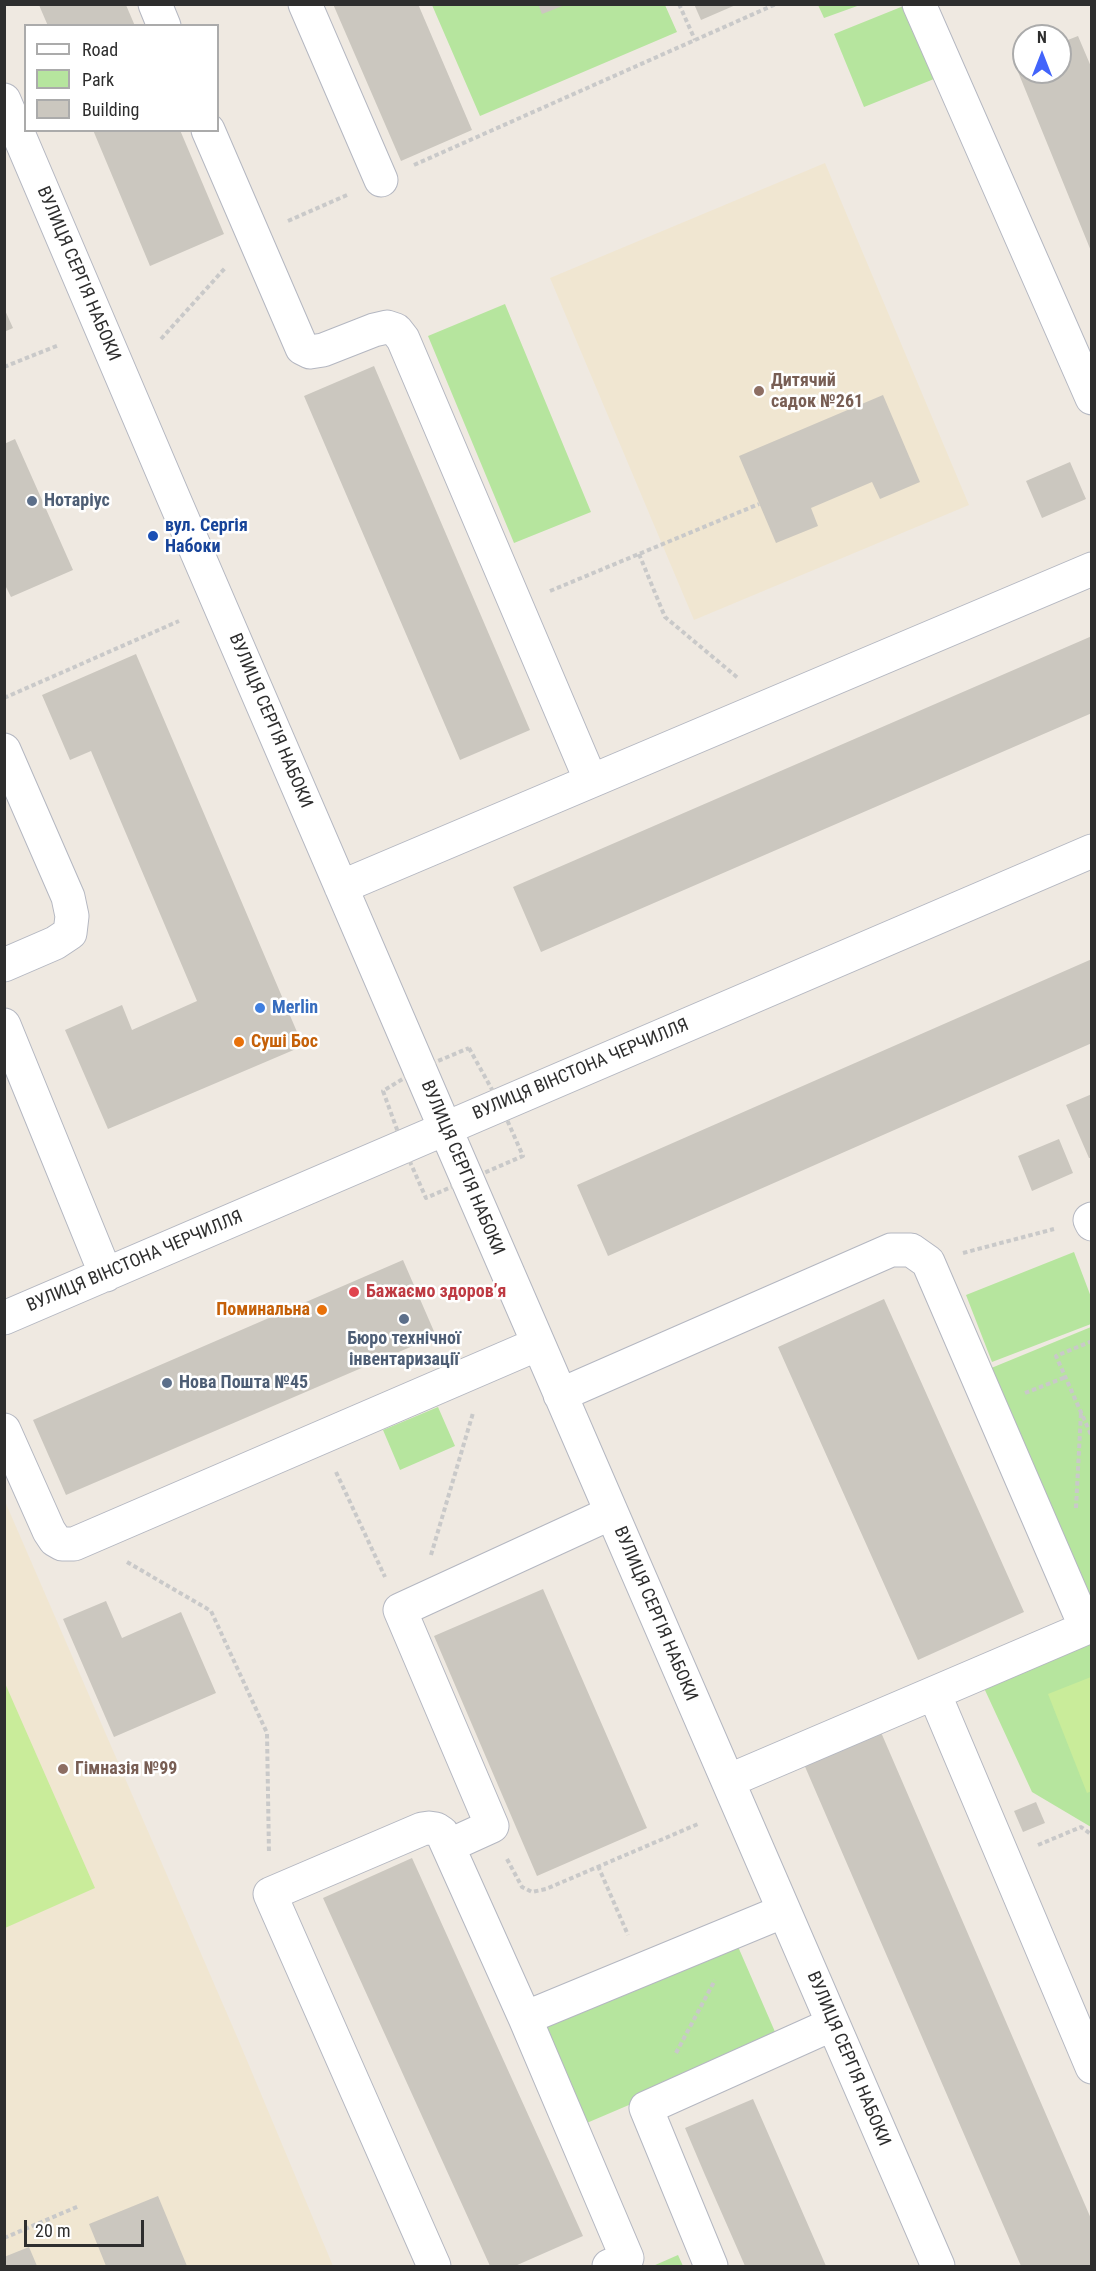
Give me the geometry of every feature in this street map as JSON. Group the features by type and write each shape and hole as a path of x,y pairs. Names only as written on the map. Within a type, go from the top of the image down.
{"street":[{"path":"155,4 163,24"},
{"path":"305,4 381,180"},
{"path":"920,4 1092,398"},
{"name":"ВУЛИЦЯ СЕРГІЯ НАБОКИ","path":"4,100 538,1344 938,2266"},
{"path":"209,132 302,348 310,352 323,350 387,327 396,330 404,339 591,781"},
{"path":"341,887 1092,568"},
{"path":"4,750 68,897 72,915 70,933 55,943 4,965"},
{"name":"ВУЛИЦЯ ВІНСТОНА ЧЕРЧИЛЛЯ","path":"4,1318 1091,852"},
{"path":"4,1025 106,1275"},
{"path":"560,1395 891,1250 911,1250 927,1262 1086,1628 728,1781"},
{"path":"4,1430 49,1531 55,1540 62,1544 74,1544 538,1344"},
{"path":"448,1846 492,1826 408,1607 611,1513"},
{"path":"933,1693 1092,2067"},
{"path":"434,2266 270,1894 422,1829 436,1829 442,1833 525,2018 627,2258 609,2266"},
{"path":"525,2018 784,1911"},
{"path":"711,2266 646,2108 833,2024"}],"path":[{"path":"679,4 695,40"},
{"path":"160,339 254,236 776,4"},
{"path":"4,367 59,345"},
{"path":"516,605 759,504"},
{"path":"639,554 665,617 771,705"},
{"path":"4,698 179,621"},
{"path":"927,1262 1091,1221"},
{"path":"1092,1341 1056,1356 1092,1437"},
{"path":"408,1607 488,1366"},
{"path":"321,1438 408,1607"},
{"path":"87,1539 211,1611 267,1733 270,1894"},
{"path":"492,1826 515,1877 522,1887 532,1892 546,1889 698,1824"},
{"path":"1005,1859 1081,1827 1092,1835"},
{"path":"598,1866 643,1969"},
{"path":"673,2058 717,1977"},
{"path":"4,2238 79,2206"}],"shaded area":[{"name":"Дитячий садок №261","path":"825,163 969,505 694,620 550,278"},
{"path":"4,1499 238,2039 333,2266 5,2266"}],"green space":[{"path":"432,5 665,5 677,32 480,116"},
{"path":"818,5 860,5 824,18"},
{"path":"906,5 949,73 864,107 834,34"},
{"path":"505,304 591,512 514,543 428,336"},
{"path":"1074,1252 1091,1297 1091,1324 992,1362 966,1295"},
{"path":"1091,1327 1091,1625 984,1371"},
{"path":"438,1407 455,1446 400,1470 383,1430"},
{"path":"1091,1641 1091,1827 1032,1792 984,1688"},
{"path":"1091,1677 1092,1791 1087,1793 1048,1694"},
{"path":"4,1681 95,1888 5,1928 4,1928"},
{"path":"736,1942 779,2041 582,2125 540,2025"},
{"path":"678,2255 683,2266 653,2266"}],"building":[{"path":"333,4 418,4 472,130 401,161"},
{"path":"538,4 565,4 565,5 542,14"},
{"path":"694,4 738,4 701,20"},
{"path":"39,5 126,5 134,24 47,24"},
{"path":"1078,36 1092,69 1091,251 1023,84 1072,84 1072,38"},
{"path":"94,132 181,132 224,234 150,266"},
{"path":"4,308 13,328 4,332"},
{"path":"374,366 530,730 460,760 304,396"},
{"path":"883,395 920,482 880,499 872,482 811,508 818,526 776,543 739,456"},
{"path":"15,439 73,570 11,597 4,583 4,444"},
{"path":"1070,462 1086,499 1042,518 1026,481"},
{"path":"1092,636 1092,713 541,952 513,887"},
{"path":"136,654 303,1046 108,1129 65,1030 122,1005 132,1030 197,1001 91,751 70,760 42,695"},
{"path":"1092,959 1092,1043 608,1256 577,1185"},
{"path":"1092,1094 1092,1158 1089,1158 1066,1105"},
{"path":"1059,1139 1073,1173 1032,1191 1018,1156"},
{"path":"403,1260 436,1336 66,1495 33,1420"},
{"path":"884,1299 1024,1612 918,1660 778,1347"},
{"path":"543,1589 647,1828 537,1876 434,1636"},
{"path":"106,1601 122,1638 181,1612 216,1693 114,1737 63,1619"},
{"path":"880,1730 1092,2221 1092,2266 1021,2266 803,1762"},
{"path":"1036,1802 1045,1823 1023,1832 1014,1811"},
{"path":"412,1858 583,2236 515,2266 490,2266 323,1898"},
{"path":"753,2099 826,2266 745,2266 705,2175 685,2128"},
{"path":"158,2196 187,2266 106,2266 89,2224"},
{"path":"29,2247 37,2266 4,2266 4,2257"}],"place":[{"name":"Дитячий садок №261","path":"759,391"},
{"name":"Нотаріус","path":"32,501"},
{"name":"вул. Сергія Набоки","path":"153,536"},
{"name":"Merlin","path":"260,1008"},
{"name":"Суші Бос","path":"239,1042"},
{"name":"Бажаємо здоровʼя","path":"354,1292"},
{"name":"Поминальна","path":"322,1310"},
{"name":"Бюро технічної інвентаризації","path":"404,1319"},
{"name":"Нова Пошта №45","path":"167,1383"},
{"name":"Гімназія №99","path":"63,1769"}]}
